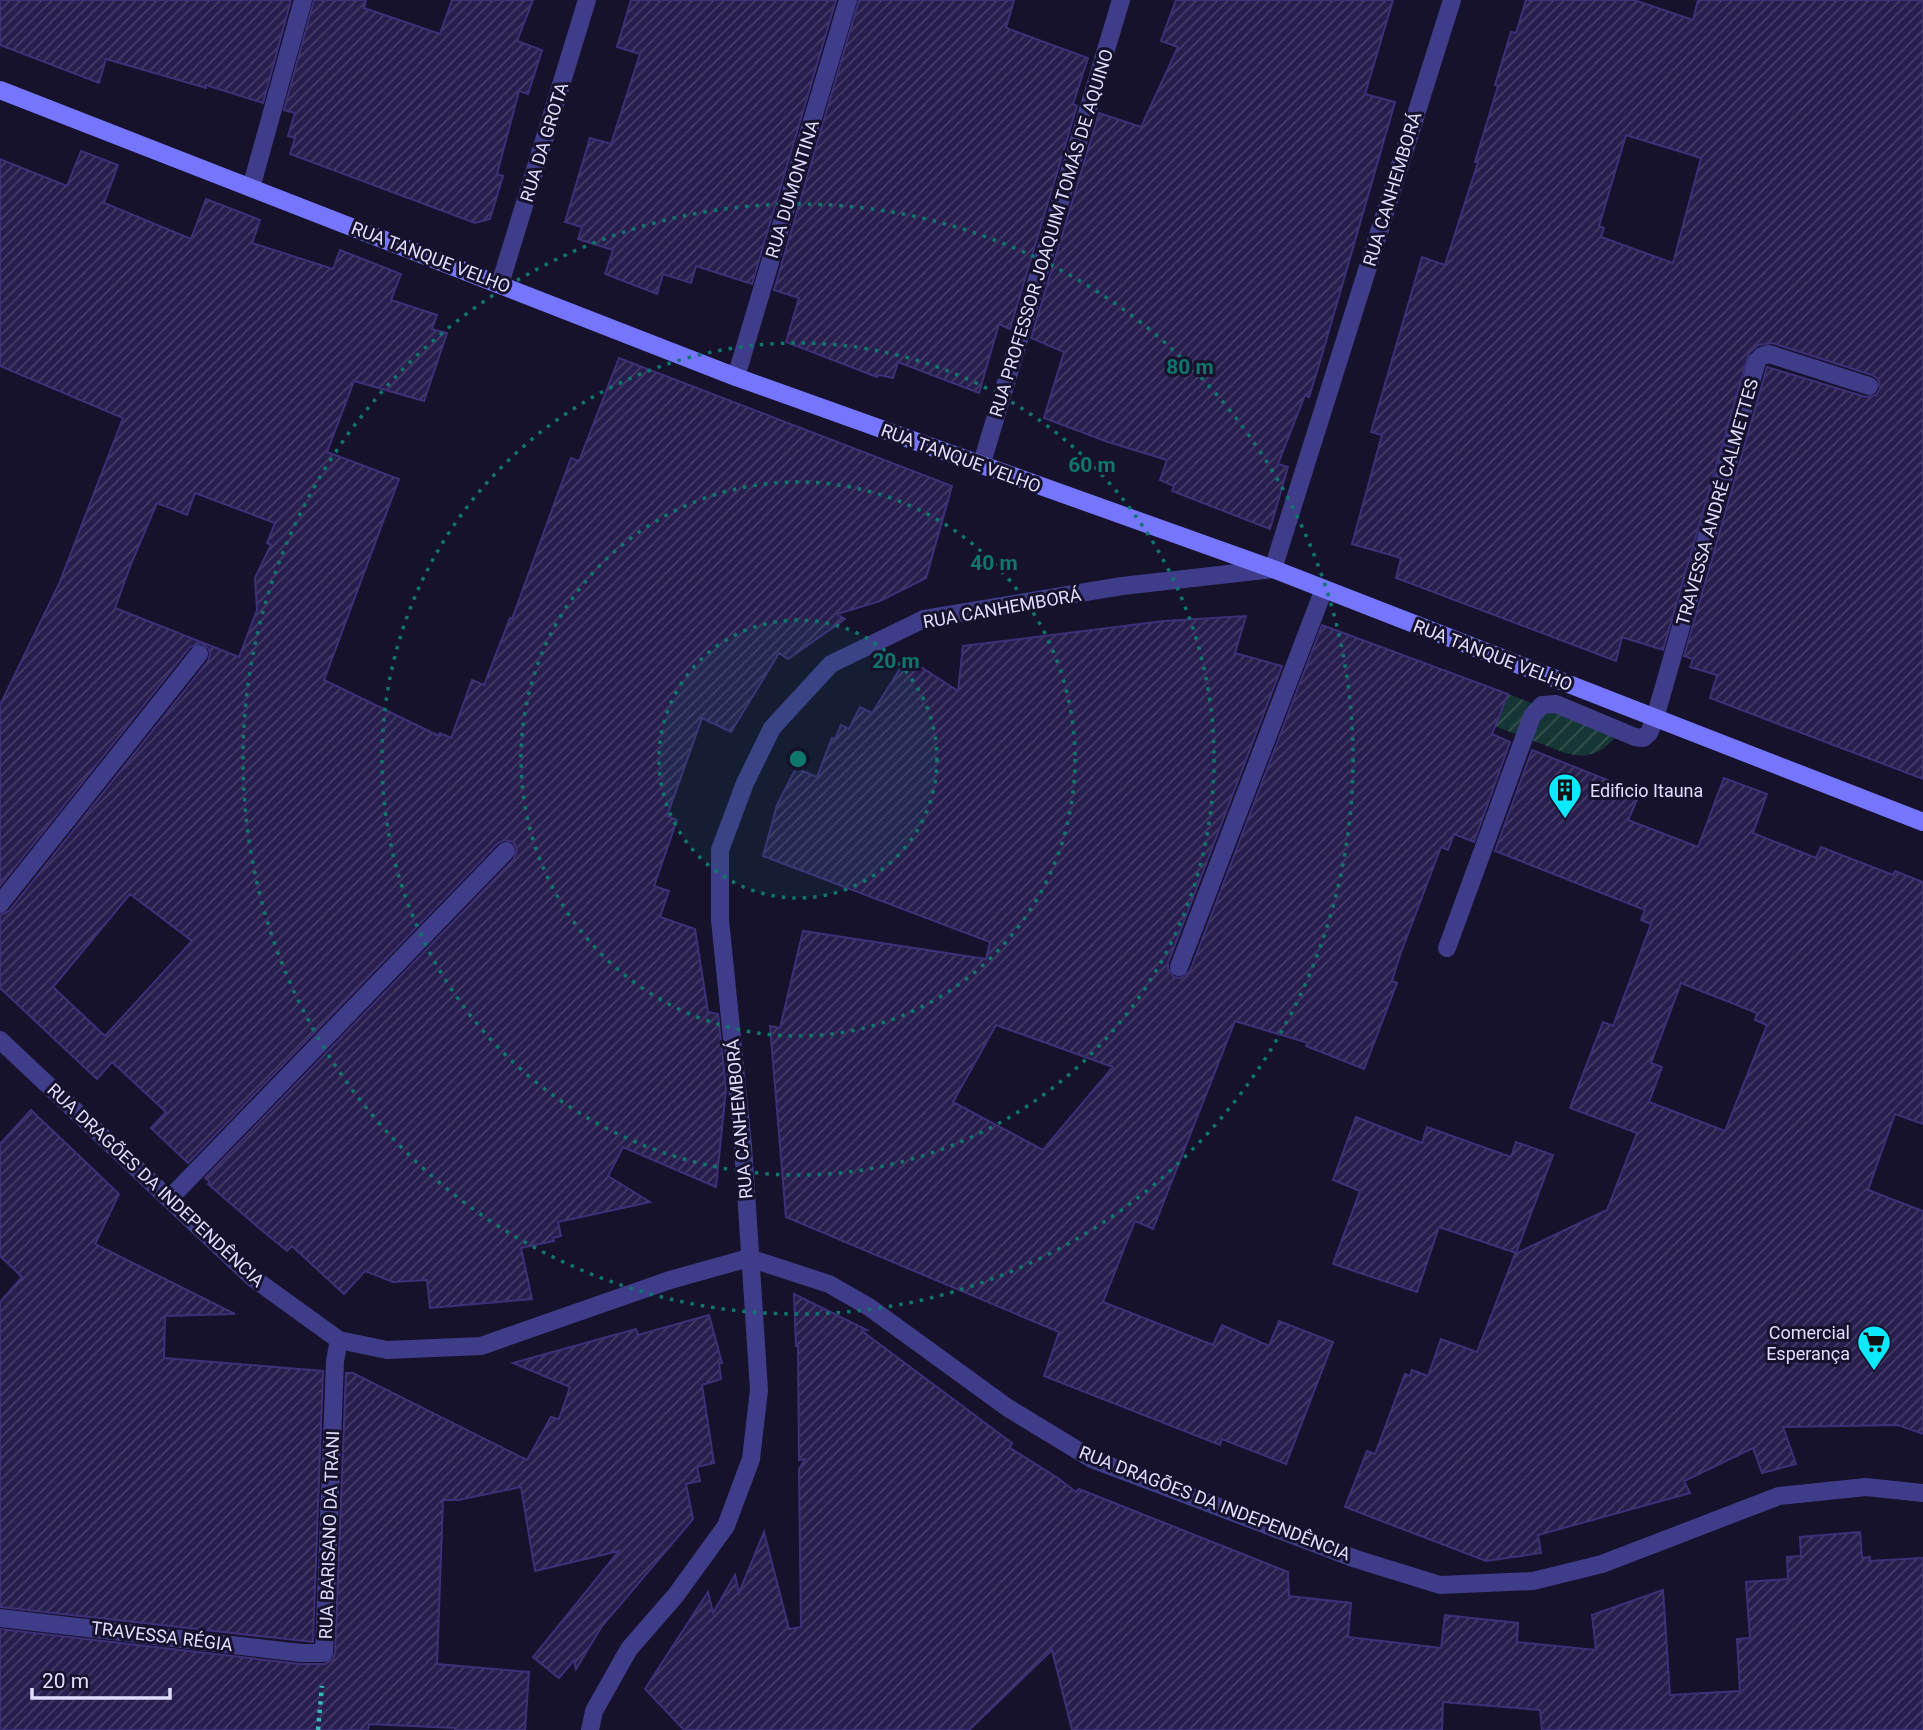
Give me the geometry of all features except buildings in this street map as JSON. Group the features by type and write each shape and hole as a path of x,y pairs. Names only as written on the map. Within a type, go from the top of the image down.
{"street":[{"path":"251,188 303,0"},
{"name":"RUA DA GROTA","path":"500,284 587,0"},
{"name":"RUA DUMONTINA","path":"736,377 848,0"},
{"name":"RUA PROFESSOR JOAQUIM TOMÁS DE AQUINO","path":"981,466 1121,0"},
{"name":"RUA CANHEMBORÁ","path":"590,1730 594,1711 629,1649 676,1595 726,1526 751,1459 759,1390 743,1146 720,920 720,850 745,783 772,728 831,664 924,619 1122,586 1273,569 1452,0"},
{"name":"RUA TANQUE VELHO","path":"0,90 736,377 1273,569 1923,822"},
{"name":"TRAVESSA ANDRÉ CALMETTES","path":"1655,718 1757,360 1769,354 1869,386"},
{"path":"1179,967 1324,589"},
{"path":"0,904 199,654"},
{"path":"1447,948 1532,716 1537,710 1542,705 1556,704 1643,738 1649,733 1655,718"},
{"path":"170,1198 506,851"},
{"name":"RUA DRAGÕES DA INDEPENDÊNCIA","path":"0,1040 253,1278 339,1340 387,1350 481,1346 670,1280 749,1258 829,1284 869,1307 1008,1408 1092,1459 1356,1559 1440,1585 1532,1581 1602,1564 1685,1535 1779,1496 1866,1487 1923,1493"},
{"name":"RUA BARISANO DA TRANI","path":"324,1653 335,1361 339,1340"},
{"name":"TRAVESSA RÉGIA","path":"0,1618 302,1653 324,1653"}],"path":[{"name":"RUA BARISANO DA TRANI","path":"318,1730 324,1653"}],"green space":[{"path":"1508,694 1616,736 1599,751 1581,755 1563,752 1495,726"}],"place":[{"name":"Edificio Itauna","path":"1565,820"},
{"name":"Comercial Esperança","path":"1874,1372"}]}
